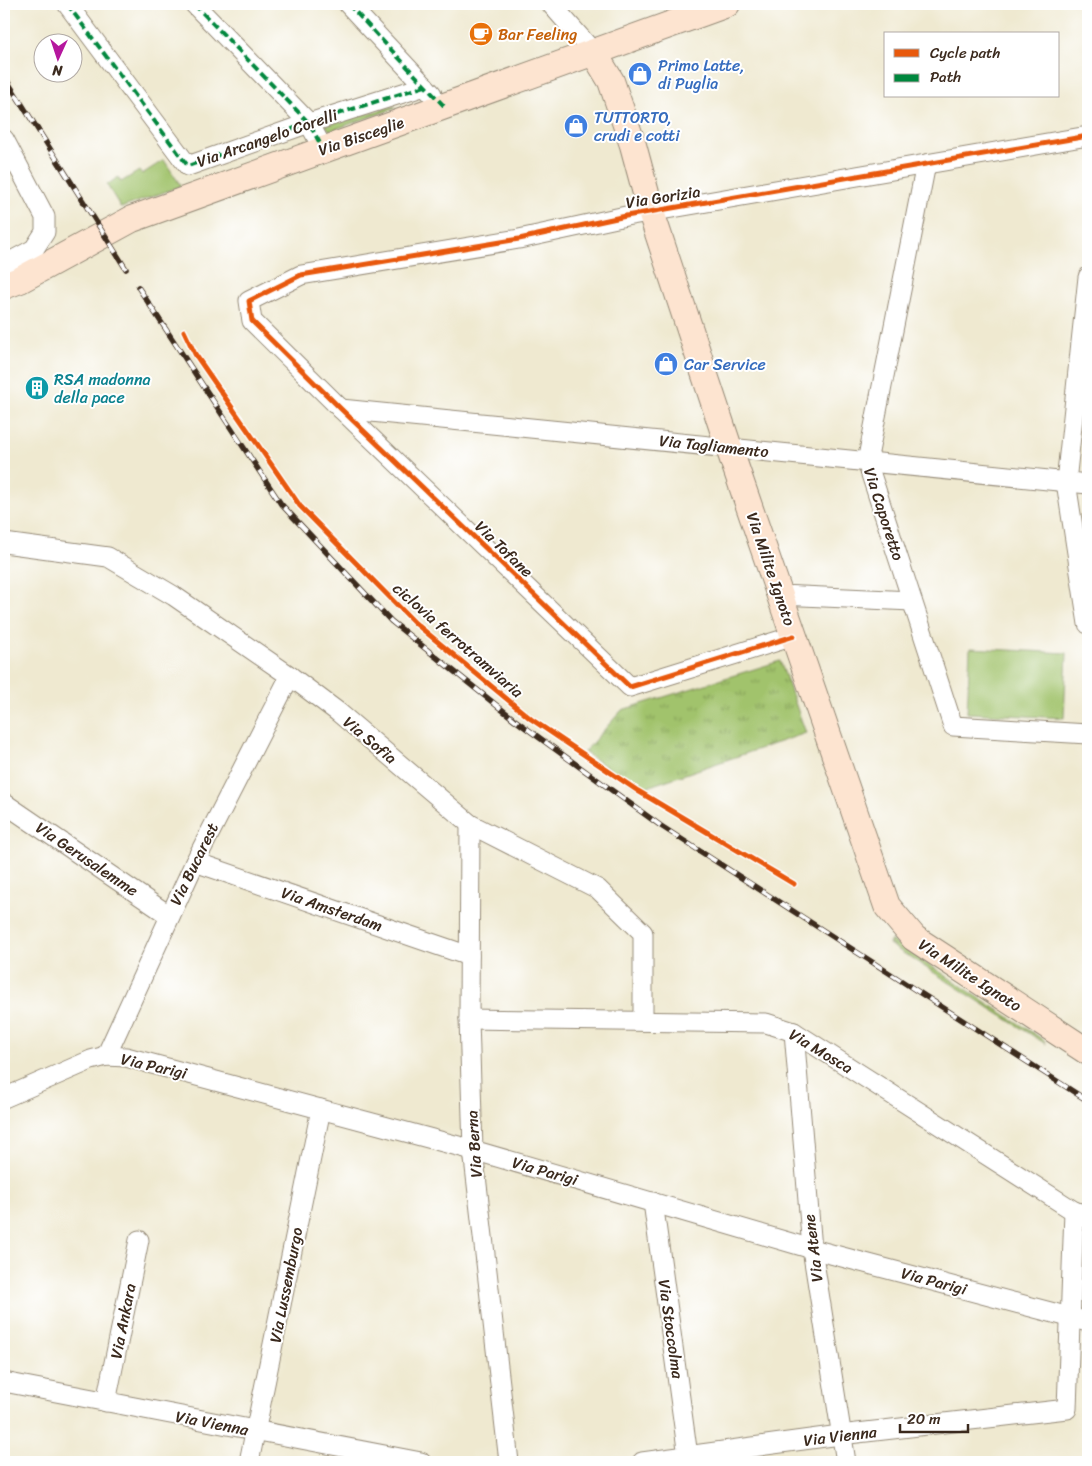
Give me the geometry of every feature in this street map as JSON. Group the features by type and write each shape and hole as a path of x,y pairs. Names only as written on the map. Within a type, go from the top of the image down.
{"street":[{"name":"Via Arcangelo Corelli","path":"67,4 188,166 309,123 425,86"},
{"path":"194,4 309,123 323,149"},
{"path":"348,4 445,107"},
{"path":"551,4 594,53"},
{"name":"Via Bisceglie","path":"4,286 20,280 132,219 727,4"},
{"name":"Via Milite Ignoto","path":"594,53 610,81 633,145 651,212 729,448 887,906 914,938 1088,1052"},
{"name":"Via Gorizia","path":"249,302 300,275 519,239 651,212 1088,136"},
{"path":"4,139 45,217 45,232 34,249 4,264"},
{"name":"Via Caporetto","path":"926,164 867,462 953,726 1088,734"},
{"path":"1088,277 1066,482 1088,624"},
{"name":"Via Tofane","path":"249,302 252,321 630,687 794,636"},
{"name":"Via Tagliamento","path":"341,409 1088,484"},
{"name":"Via Sofia","path":"4,543 108,557 174,596 290,676 338,712 470,824 598,889 643,933 643,1021"},
{"path":"780,595 912,601"},
{"name":"Via Bucarest","path":"106,1056 195,862 290,676"},
{"name":"Via Gerusalemme","path":"4,802 170,916"},
{"name":"Via Berna","path":"470,824 469,1020 473,1150 509,1462"},
{"name":"Via Amsterdam","path":"195,862 469,956"},
{"name":"Via Mosca","path":"469,1020 766,1023 794,1032 1081,1213 1080,1320"},
{"name":"Via Atene","path":"794,1032 812,1249 840,1435 846,1462"},
{"name":"Via Parigi","path":"4,1098 92,1060 106,1056 126,1058 473,1150 812,1249 1080,1320"},
{"name":"Via Lussemburgo","path":"250,1462 321,1109"},
{"name":"Via Stoccolma","path":"653,1202 688,1456"},
{"name":"Via Ankara","path":"106,1402 139,1240"},
{"name":"Via Vienna","path":"642,1462 840,1435 1067,1409 1080,1320"},
{"name":"Via Vienna","path":"4,1382 421,1462"}],"green space":[{"path":"394,106 396,108 330,131 325,125"},
{"path":"164,160 181,186 121,208 107,185 118,177 121,182 139,171 142,174"},
{"path":"970,648 1067,653 1064,718 967,713"},
{"path":"780,661 806,733 641,789 584,752 622,710"},
{"path":"891,940 1044,1040 1046,1044 889,944"}],"railway":[{"path":"4,76 126,269"},
{"path":"138,287 281,504 391,621 515,720 661,826 1088,1101"}],"marked path":[{"path":"67,4 188,166 309,123 425,86"},
{"path":"194,4 309,123 323,149"},
{"path":"348,4 445,107"}],"cycle path":[{"path":"794,636 630,687 252,321 249,301 301,275 519,239 626,216 1088,136"},
{"name":"ciclovia ferrotramviaria","path":"184,331 195,354 300,506 415,623 531,719 638,791 794,884"}],"place":[{"name":"Bar Feeling","path":"481,34"},
{"name":"Primo Latte, di Puglia","path":"640,74"},
{"name":"TUTTORTO, crudi e cotti","path":"576,126"},
{"name":"Car Service","path":"666,364"},
{"name":"RSA madonna della pace","path":"37,388"}]}
